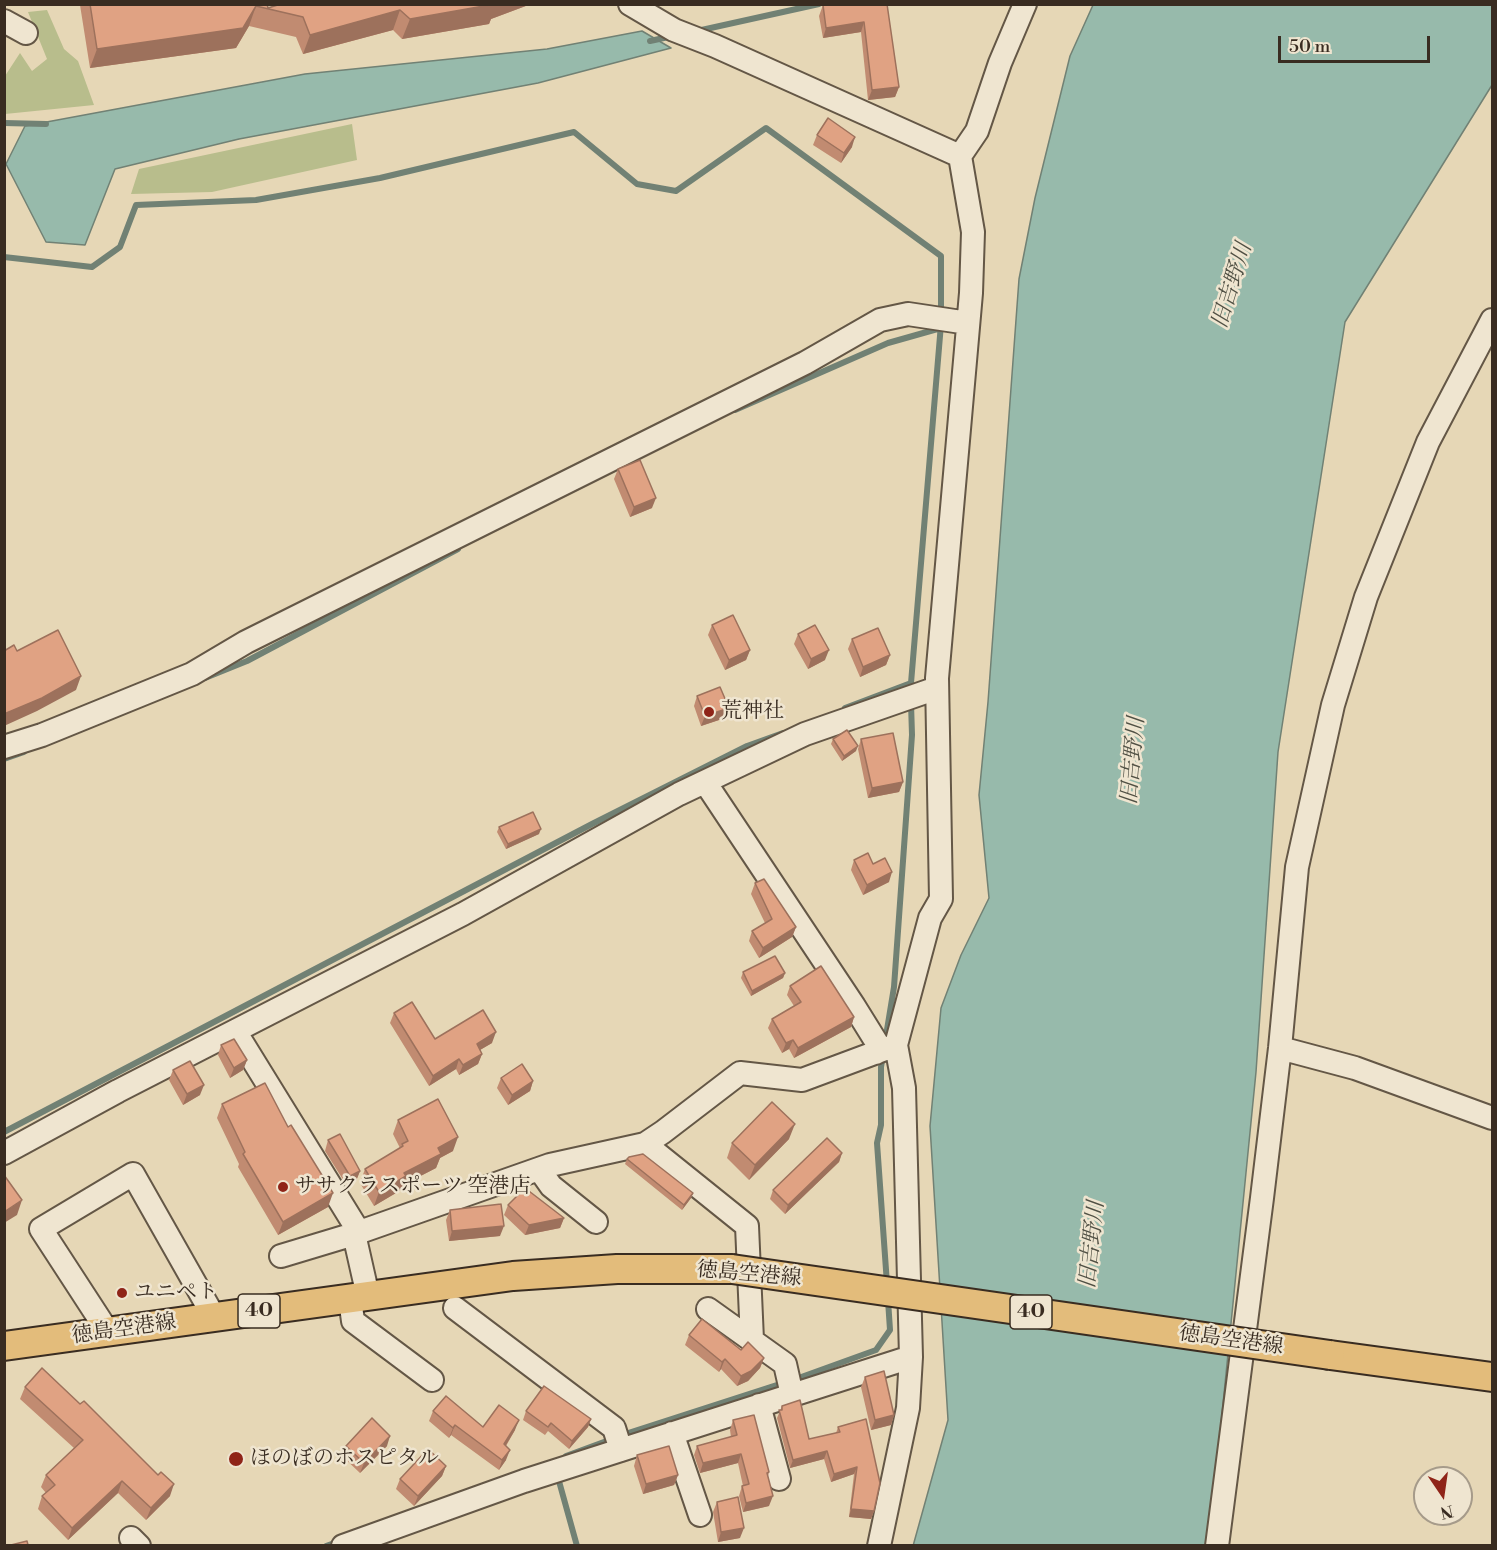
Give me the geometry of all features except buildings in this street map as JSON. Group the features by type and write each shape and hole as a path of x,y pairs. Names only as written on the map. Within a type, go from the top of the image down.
{"main road":[{"name":"徳島空港線","path":"4,1346 513,1276 617,1269 732,1269 1492,1377"}],"street":[{"path":"630,4 674,30 715,46 960,156"},
{"path":"886,1049 930,918 941,899 937,688 974,232 960,156 977,131 1000,63 1025,4"},
{"path":"4,21 26,33"},
{"path":"4,747 42,735 192,674 246,642 805,363 880,320 908,314 968,323"},
{"path":"1217,1545 1261,1210 1280,1048 1297,867 1333,705 1366,597 1428,442 1492,320"},
{"path":"4,1153 118,1091 463,914 679,794 805,734 937,688"},
{"path":"705,782 878,1043 886,1049 904,1088 911,1357 908,1408 879,1545"},
{"path":"234,1031 357,1233 359,1297 353,1321 432,1380"},
{"path":"1280,1048 1355,1068 1492,1118"},
{"path":"281,1256 545,1178 645,1144 740,1073 802,1080 886,1049"},
{"path":"645,1144 747,1226 752,1340"},
{"path":"108,1332 41,1228 133,1174 214,1317"},
{"path":"545,1178 596,1222"},
{"path":"455,1308 614,1428 621,1450"},
{"path":"708,1309 785,1364 790,1384"},
{"path":"343,1545 524,1481 759,1405 790,1384 911,1357"},
{"path":"759,1405 779,1479"},
{"path":"672,1433 700,1515"}],"green space":[{"path":"47,10 64,49 78,61 94,105 5,114 5,76 20,53 32,71 47,59 28,12"},
{"path":"352,124 357,160 212,192 131,194 139,169"}],"water":[{"name":"旧吉野川","path":"1093,5 1492,5 1492,85 1345,322 1278,752 1256,1072 1209,1545 913,1546 948,1420 930,1126 941,1008 961,955 989,898 979,795 1019,279 1035,198 1070,56"},
{"path":"642,31 671,48 538,83 239,139 115,169 85,245 46,242 6,164 25,126 305,74 547,49"}],"waterway":[{"path":"697,31 819,4"},
{"path":"650,41 673,36"},
{"path":"4,123 46,124"},
{"path":"4,257 92,267 120,247 136,205 256,200 380,178 574,132 637,184 676,191 766,128 941,256 941,313"},
{"path":"845,708 911,683 941,324"},
{"path":"735,410 888,343 941,328"},
{"path":"205,678 247,661 458,549"},
{"path":"885,1042 894,987 912,735 911,703"},
{"path":"4,1132 592,824 747,746 783,733"},
{"path":"4,759 24,752"},
{"path":"883,1055 881,1125 877,1143 887,1284"},
{"path":"793,1380 876,1350 890,1330 888,1300"},
{"path":"622,1435 783,1383"},
{"path":"566,1456 612,1439"},
{"path":"557,1474 577,1546"},
{"path":"326,1546 340,1541"}],"place":[{"name":"荒神社","path":"709,712"},
{"name":"ササクラスポーツ 空港店","path":"283,1187"},
{"name":"ユニペト","path":"122,1293"},
{"name":"ほのぼのホスピタル","path":"236,1459"}]}
